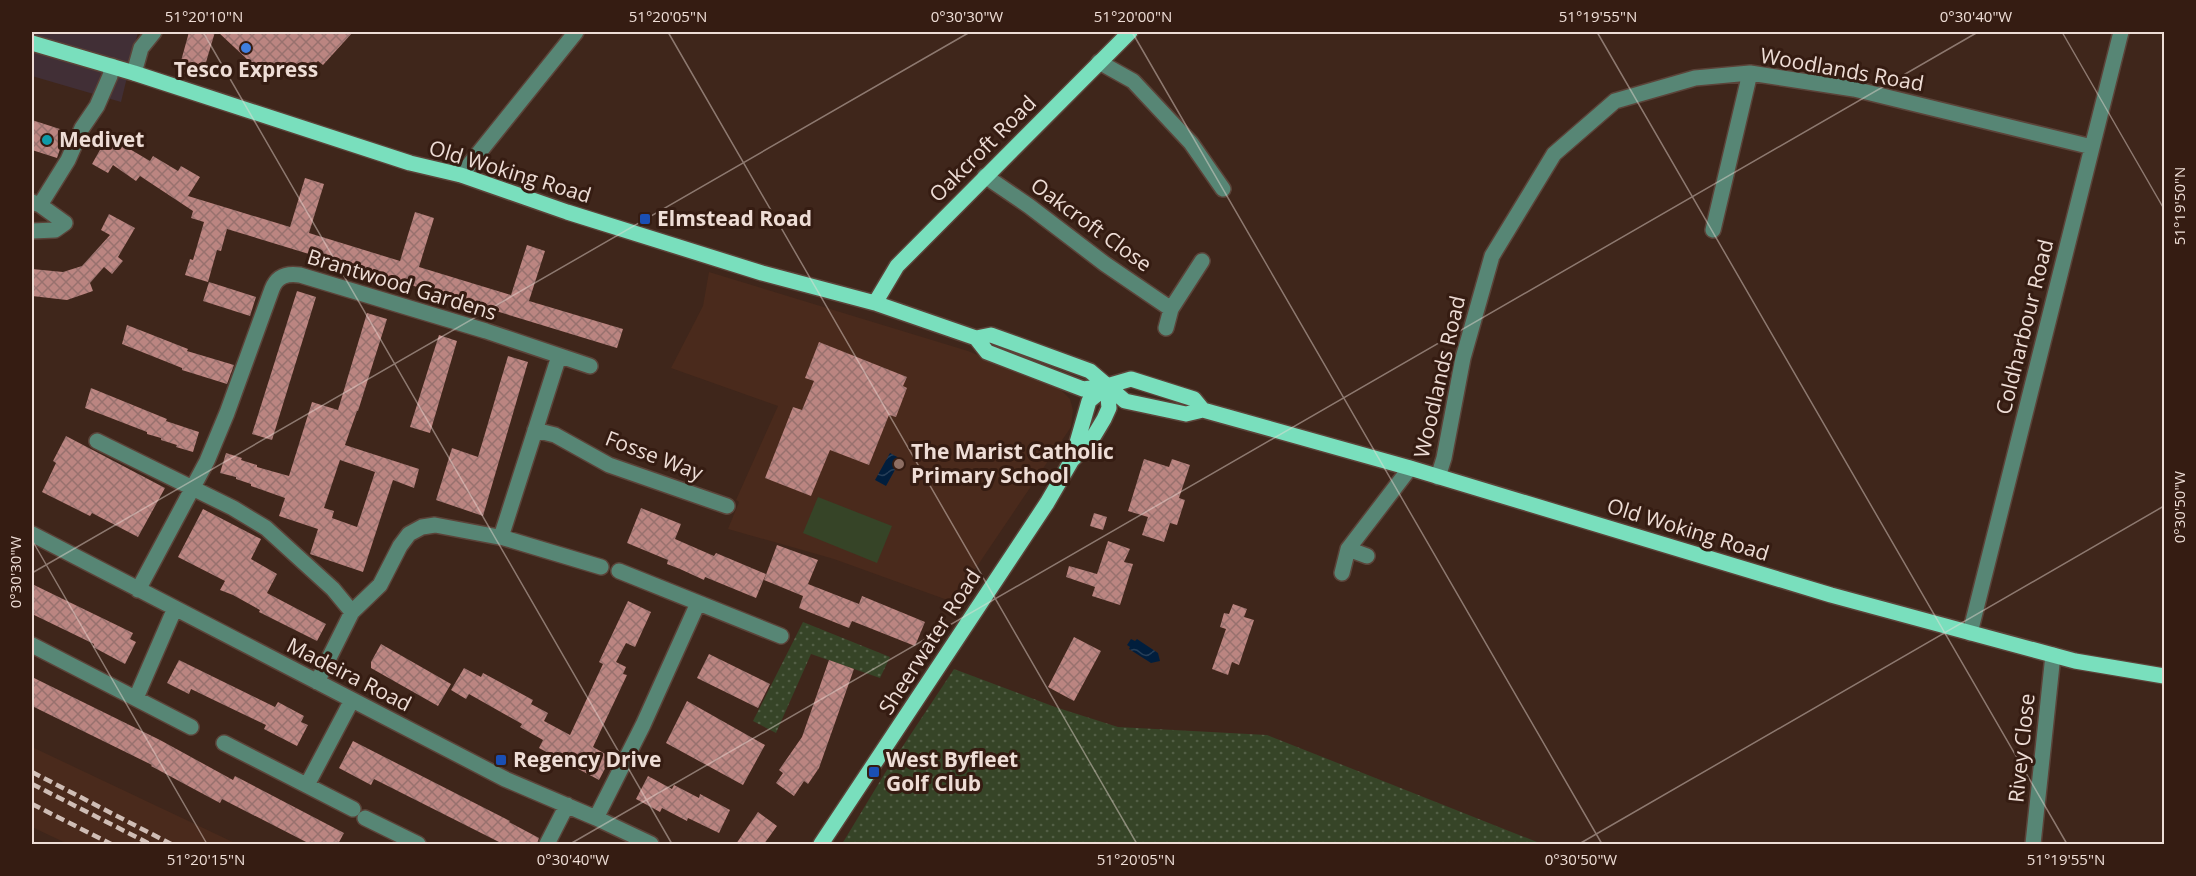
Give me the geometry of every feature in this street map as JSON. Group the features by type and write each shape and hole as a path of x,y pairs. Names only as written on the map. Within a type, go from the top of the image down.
{"main road":[{"name":"Oakcroft Road","path":"875,303 897,266 1130,32"},
{"name":"Old Woking Road","path":"32,43 112,66 410,164 461,176 762,273 875,303 976,338 987,352 1083,389 1131,380 1194,399 1203,410"},
{"name":"Old Woking Road","path":"1107,386 1125,401 1186,414 1203,410 1410,468 1831,596 2053,655 2164,676"},
{"name":"Sheerwater Road","path":"821,844 1047,503 1072,460 1089,444 1109,408 1107,386"}],"street":[{"path":"134,73 141,48 154,32"},
{"path":"461,176 576,32"},
{"name":"Coldharbour Road","path":"1970,633 2121,32"},
{"path":"1099,62 1133,81 1191,143 1223,189"},
{"path":"32,231 55,230 65,223 36,203 68,160 82,128 97,106 112,66"},
{"path":"1713,230 1750,73"},
{"name":"Woodlands Road","path":"1438,477 1444,458 1463,358 1492,256 1554,154 1615,101 1695,78 1750,73 1854,89 2092,147"},
{"name":"Oakcroft Close","path":"986,176 1105,264 1172,309"},
{"path":"1166,328 1172,309 1202,261"},
{"name":"Brantwood Gardens","path":"138,590 193,489 227,413 272,289 279,278 285,275 300,275 486,331 590,366"},
{"path":"501,537 559,356"},
{"name":"Fosse Way","path":"535,430 555,435 609,465 727,506"},
{"path":"97,441 233,508 266,528 333,589 352,612"},
{"path":"1342,573 1348,549 1410,468"},
{"path":"317,682 352,612 380,585 400,546 409,534 422,527 435,525 501,537 601,567"},
{"name":"Madeira Road","path":"32,534 505,779 596,818 648,844"},
{"path":"1348,549 1367,556"},
{"path":"619,571 781,636"},
{"path":"596,818 643,725 698,603"},
{"path":"136,698 175,608"},
{"path":"32,645 191,727"},
{"name":"Rivey Close","path":"2033,844 2053,655"},
{"path":"307,785 352,700"},
{"path":"224,743 418,844"},
{"path":"547,844 567,805"}],"shaded area":[{"path":"32,32 138,32 121,102 32,76"},
{"name":"The Marist Catholic Primary School","path":"709,272 968,351 1060,389 1070,399 1073,410 1071,427 953,602 834,559 728,529 739,502 736,500 778,406 671,368 703,306"},
{"path":"32,747 237,844 68,844 32,827"}],"green space":[{"path":"818,497 892,526 877,563 803,533"},
{"path":"803,622 890,657 880,678 811,654 776,733 753,721"},
{"name":"West Byfleet Golf Club","path":"954,669 1055,707 1118,727 1267,735 1542,844 842,844 885,773"}],"water":[{"path":"890,453 901,459 886,486 875,480"},
{"path":"1131,639 1135,641 1137,639 1158,653 1160,661 1151,663 1129,649 1127,645"}],"building":[{"path":"189,32 215,32 201,79 178,72"},
{"path":"218,32 353,32 323,65 318,61 301,77 293,70 287,76 283,72 277,77 267,75 260,69 254,74 246,64 249,61"},
{"name":"Medivet","path":"32,120 66,131 57,158 32,150"},
{"path":"111,138 150,161 153,156 178,171 181,166 200,177 188,196 290,227 305,178 324,184 309,233 400,261 415,212 434,218 419,267 511,295 527,245 545,251 529,301 623,329 617,348 227,229 221,251 217,250 208,282 185,275 190,259 193,260 204,222 191,218 193,211 140,176 136,181 113,165 108,173 92,164 105,141 109,143"},
{"path":"109,214 135,228 118,257 123,261 112,274 104,267 90,283 93,291 67,300 32,296 32,269 63,272 82,266 110,235 101,230"},
{"path":"209,282 256,297 250,316 203,301"},
{"path":"297,291 316,297 272,440 252,434"},
{"path":"367,313 387,319 345,445 419,469 414,488 393,480 363,572 310,554 318,529 279,516 285,498 251,486 236,477 220,473 226,453 242,458 241,460 257,465 257,467 289,476 312,402 338,410","holes":["340,460 375,472 357,527 332,518 334,511 324,508"]},
{"path":"127,325 188,349 187,351 234,365 227,384 182,370 182,368 122,344"},
{"path":"439,335 457,341 430,433 410,427"},
{"path":"819,342 907,377 903,386 907,388 896,417 889,415 869,465 830,450 811,496 765,478 793,407 802,410 814,381 805,378"},
{"path":"508,356 528,362 483,516 436,500 452,448 478,457"},
{"path":"91,388 167,419 166,421 199,432 193,452 85,408"},
{"path":"66,436 165,488 138,537 92,513 90,516 42,492 56,463 53,461"},
{"path":"1144,459 1169,467 1172,459 1190,465 1179,498 1185,500 1177,525 1170,523 1164,542 1142,535 1148,517 1128,511"},
{"path":"641,508 681,524 675,539 714,556 716,553 766,574 756,598 705,577 704,580 667,564 668,560 627,543"},
{"path":"203,509 261,539 251,559 277,574 267,593 326,624 317,641 220,590 225,581 178,557"},
{"path":"1094,513 1107,517 1103,530 1090,526"},
{"path":"1108,541 1130,549 1124,562 1133,564 1120,605 1092,596 1095,587 1066,577 1069,566 1097,574"},
{"path":"777,545 818,560 808,584 859,604 862,596 925,622 915,646 852,621 849,628 799,608 803,596 764,580"},
{"path":"32,584 133,633 130,639 136,642 125,664 93,647 94,644 32,614"},
{"path":"628,601 651,612 635,647 626,643 616,662 626,667 623,674 627,675 593,747 611,757 599,780 539,748 543,740 520,727 522,724 469,694 466,699 451,690 464,668 481,677 483,673 533,700 531,704 548,713 544,721 570,735 603,664 599,662"},
{"path":"1233,604 1247,609 1244,617 1254,620 1239,665 1232,662 1228,675 1212,669 1226,629 1220,627 1224,613 1229,614"},
{"path":"1074,637 1101,651 1074,701 1048,687"},
{"path":"381,644 451,684 438,706 371,668 371,662"},
{"path":"709,654 770,684 758,708 697,678"},
{"path":"179,660 275,707 278,702 304,716 301,722 308,725 297,746 264,729 266,725 191,689 189,694 167,683"},
{"path":"829,660 854,669 819,768 808,784 804,781 794,796 776,783 783,773 779,770 802,737"},
{"path":"32,677 160,740 233,780 235,776 344,833 338,844 310,844 222,799 220,803 152,765 32,706"},
{"path":"687,701 765,745 743,785 666,743"},
{"path":"353,741 510,821 539,838 537,844 503,844 374,779 371,785 339,768"},
{"path":"648,776 672,789 674,785 699,798 700,794 730,810 719,833 688,818 687,821 662,808 660,812 636,799"},
{"path":"758,812 777,826 764,844 736,844"}],"railway":[{"path":"32,772 171,844"},
{"path":"32,784 150,844"},
{"path":"32,804 111,844"}],"place":[{"name":"Tesco Express","path":"246,48"},
{"name":"Medivet","path":"47,140"},
{"name":"Elmstead Road","path":"645,219"},
{"name":"The Marist Catholic Primary School","path":"899,464"},
{"name":"Regency Drive","path":"501,760"},
{"name":"West Byfleet Golf Club","path":"874,772"}]}
